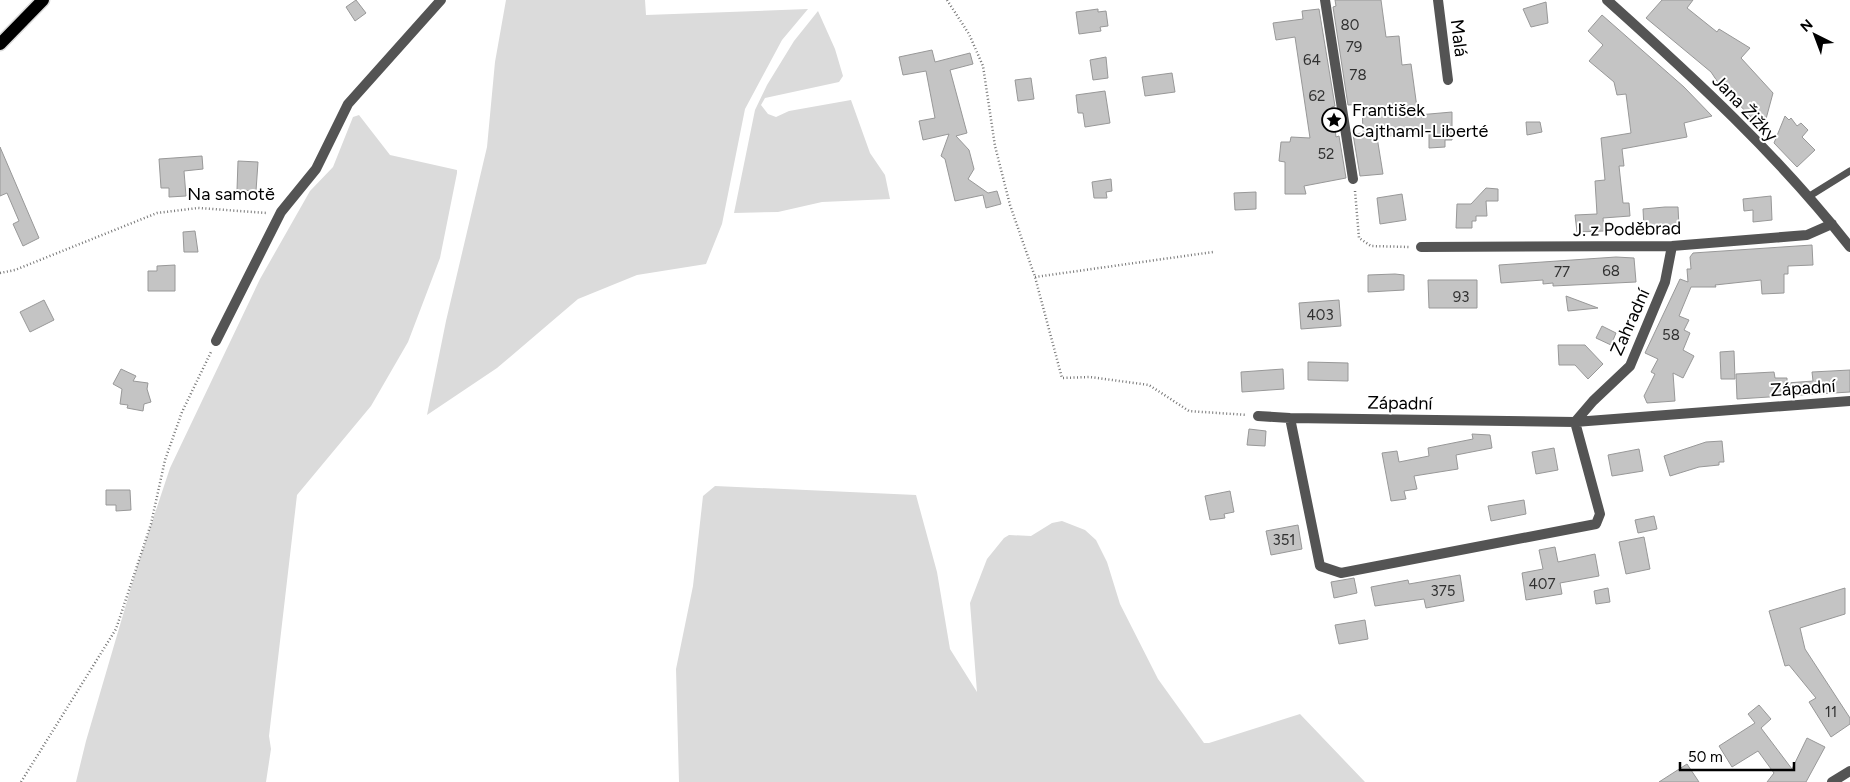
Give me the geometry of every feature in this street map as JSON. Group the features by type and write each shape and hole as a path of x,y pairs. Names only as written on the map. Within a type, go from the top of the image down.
{"main road":[{"path":"0,44 43,0"}],"street":[{"name":"Na samotě","path":"281,212 316,169 348,104 440,0"},
{"path":"1324,0 1353,179"},
{"name":"Malá","path":"1438,0 1448,80"},
{"name":"Jana Žižky","path":"1607,0 1702,85 1808,197 1850,247"},
{"path":"216,341 281,212"},
{"name":"J. z Poděbrad","path":"1421,247 1672,246 1808,235 1832,224"},
{"name":"Zahradní","path":"1576,422 1593,401 1630,366 1665,282 1672,246"},
{"name":"Západní","path":"1258,416 1576,422 1850,401"},
{"path":"1290,418 1320,566 1341,573 1596,524 1600,514 1576,422"},
{"path":"1832,782 1850,771"}],"lane":[{"path":"1808,197 1850,171"}],"path":[{"path":"947,0 969,34 983,66 995,146 1010,205 1035,277 1062,378 1090,377 1149,385 1189,411 1258,416"},
{"path":"1353,179 1360,238 1371,246 1421,247"},
{"name":"Na samotě","path":"0,274 15,270 157,213 198,208 264,213 281,212"},
{"path":"1035,277 1213,252"},
{"path":"22,782 116,629 151,524 165,460 182,412 216,341"}],"shaded area":[{"path":"506,0 645,0 646,15 808,9 782,40 745,109 722,224 706,264 637,275 578,299 497,368 427,415 446,321 487,147 495,62"},
{"path":"818,11 835,49 843,76 839,82 765,98 761,105 768,114 776,117 789,111 851,100 870,153 885,175 890,199 822,202 778,212 734,213 755,110 767,85 794,41"},
{"path":"359,115 390,155 457,170 457,173 440,258 408,342 371,406 297,495 269,736 271,749 266,782 76,782 86,741 137,567 170,468 260,279 310,191 333,167 353,117"},
{"path":"715,486 916,495 937,572 950,649 977,692 970,603 987,559 1004,538 1009,535 1031,536 1052,523 1062,521 1085,530 1096,540 1107,562 1120,604 1158,679 1204,743 1300,714 1365,782 679,782 676,669 693,586 703,496"}],"building":[{"path":"356,0 366,13 355,21 346,7"},
{"path":"1335,0 1381,0 1386,37 1399,36 1402,65 1411,64 1418,115 1452,112 1452,140 1445,140 1445,147 1429,148 1429,133 1377,137 1383,174 1360,176 1353,134 1363,133 1362,104 1348,105 1333,7 1336,6"},
{"path":"1662,0 1693,0 1687,8 1717,32 1719,29 1750,48 1741,58 1773,93 1763,130 1717,81 1711,72 1646,18"},
{"path":"1546,2 1548,23 1531,27 1523,9"},
{"path":"1098,9 1098,12 1106,11 1108,26 1100,27 1101,31 1079,34 1076,12"},
{"path":"1319,9 1335,106 1332,107 1336,137 1339,136 1346,178 1304,186 1306,194 1285,194 1285,162 1279,161 1281,142 1290,142 1291,137 1310,138 1295,37 1276,40 1273,23 1303,19 1302,11"},
{"path":"1602,15 1684,87 1712,116 1684,123 1687,137 1622,149 1624,166 1619,166 1623,203 1629,203 1630,216 1603,218 1604,231 1577,232 1575,215 1597,214 1595,181 1605,180 1601,138 1631,133 1626,94 1617,95 1614,82 1589,61 1603,45 1588,31"},
{"path":"932,50 935,62 970,53 973,64 950,70 967,133 956,136 969,150 974,169 968,179 988,193 997,191 1001,204 986,208 983,195 955,201 945,159 941,156 949,134 923,140 919,121 935,118 926,71 903,75 899,57"},
{"path":"1106,57 1108,78 1093,80 1090,60"},
{"path":"1172,73 1175,92 1145,96 1142,77"},
{"path":"1031,78 1034,99 1018,101 1015,80"},
{"path":"1105,91 1110,123 1085,127 1083,113 1078,113 1076,95"},
{"path":"1785,116 1789,120 1791,118 1797,126 1801,123 1808,130 1802,137 1815,150 1797,167 1774,143"},
{"path":"1526,122 1540,122 1542,132 1527,135"},
{"path":"0,147 39,238 23,246 13,224 19,221 7,193 0,196"},
{"path":"202,156 203,169 184,171 186,196 169,197 169,188 161,188 159,159"},
{"path":"238,161 258,162 256,191 237,190"},
{"path":"1111,179 1112,191 1106,192 1107,198 1094,198 1092,182"},
{"path":"1486,188 1498,189 1498,201 1486,201 1487,216 1476,216 1476,221 1472,221 1472,228 1456,228 1457,204 1471,204"},
{"path":"1256,192 1256,209 1235,210 1234,193"},
{"path":"1402,194 1406,220 1380,224 1377,198"},
{"path":"1771,196 1772,220 1753,222 1753,210 1744,211 1743,199"},
{"path":"1678,207 1679,227 1644,228 1643,209"},
{"path":"195,231 198,252 184,252 183,232"},
{"path":"1812,245 1813,265 1788,266 1788,274 1784,274 1784,293 1762,294 1761,280 1715,285 1716,287 1691,287 1679,316 1689,320 1684,330 1690,333 1683,350 1694,356 1683,378 1673,373 1675,401 1647,403 1644,396 1655,374 1651,372 1658,359 1645,353 1680,279 1688,282 1687,269 1691,269 1690,257 1693,253"},
{"path":"1616,257 1634,258 1636,282 1553,286 1553,283 1543,284 1543,280 1501,283 1499,265"},
{"path":"175,265 175,291 148,291 148,271 157,271 157,266"},
{"path":"1368,275 1404,275 1404,290 1368,292"},
{"path":"1428,280 1477,280 1477,308 1429,308"},
{"path":"1566,296 1598,308 1568,311"},
{"path":"44,300 54,320 30,332 20,312"},
{"path":"1339,300 1341,326 1301,329 1299,303"},
{"path":"1602,326 1616,333 1611,345 1596,338"},
{"path":"1558,345 1585,345 1603,364 1588,379 1575,365 1559,365"},
{"path":"1734,351 1735,379 1721,379 1720,352"},
{"path":"1308,362 1348,363 1348,381 1308,380"},
{"path":"121,369 136,376 133,381 148,383 147,389 151,402 144,404 143,411 127,408 128,405 120,404 122,389 113,384"},
{"path":"1283,369 1284,389 1242,392 1241,372"},
{"path":"1850,370 1850,392 1737,399 1736,374 1774,372 1775,378 1787,378 1787,383 1813,381 1812,372"},
{"path":"1249,429 1266,431 1265,446 1247,445"},
{"path":"1472,434 1490,435 1492,448 1456,455 1458,469 1414,476 1417,489 1404,491 1406,499 1391,501 1382,453 1397,451 1399,462 1429,456 1428,448 1473,439"},
{"path":"1722,441 1724,462 1719,462 1719,465 1699,467 1670,476 1664,456 1706,442"},
{"path":"1554,448 1558,470 1536,474 1532,452"},
{"path":"1639,449 1643,471 1612,476 1608,455"},
{"path":"106,490 130,490 131,510 116,511 116,505 106,505"},
{"path":"1230,491 1234,512 1224,514 1225,518 1210,520 1205,496"},
{"path":"1524,500 1526,514 1491,521 1488,506"},
{"path":"1654,516 1657,529 1638,533 1635,520"},
{"path":"1298,525 1302,549 1271,555 1266,531"},
{"path":"1644,537 1650,569 1626,574 1619,542"},
{"path":"1555,547 1558,562 1595,554 1599,576 1560,583 1562,594 1526,600 1522,573 1543,569 1539,550"},
{"path":"1460,575 1464,601 1426,608 1424,599 1375,606 1371,587 1408,580 1409,584"},
{"path":"1354,578 1357,593 1334,598 1331,582"},
{"path":"1608,588 1610,602 1596,604 1594,591"},
{"path":"1845,588 1845,614 1800,628 1805,649 1850,718 1850,724 1831,737 1809,702 1816,698 1789,665 1785,666 1769,611"},
{"path":"1365,620 1368,639 1339,644 1335,625"},
{"path":"1759,705 1771,719 1761,728 1792,769 1807,738 1825,747 1806,782 1767,782 1774,773 1758,751 1732,767 1719,746 1755,723 1748,714"},
{"path":"1687,764 1699,782 1659,782"}],"place":[{"name":"František Cajthaml-Liberté","path":"1334,120"}]}
